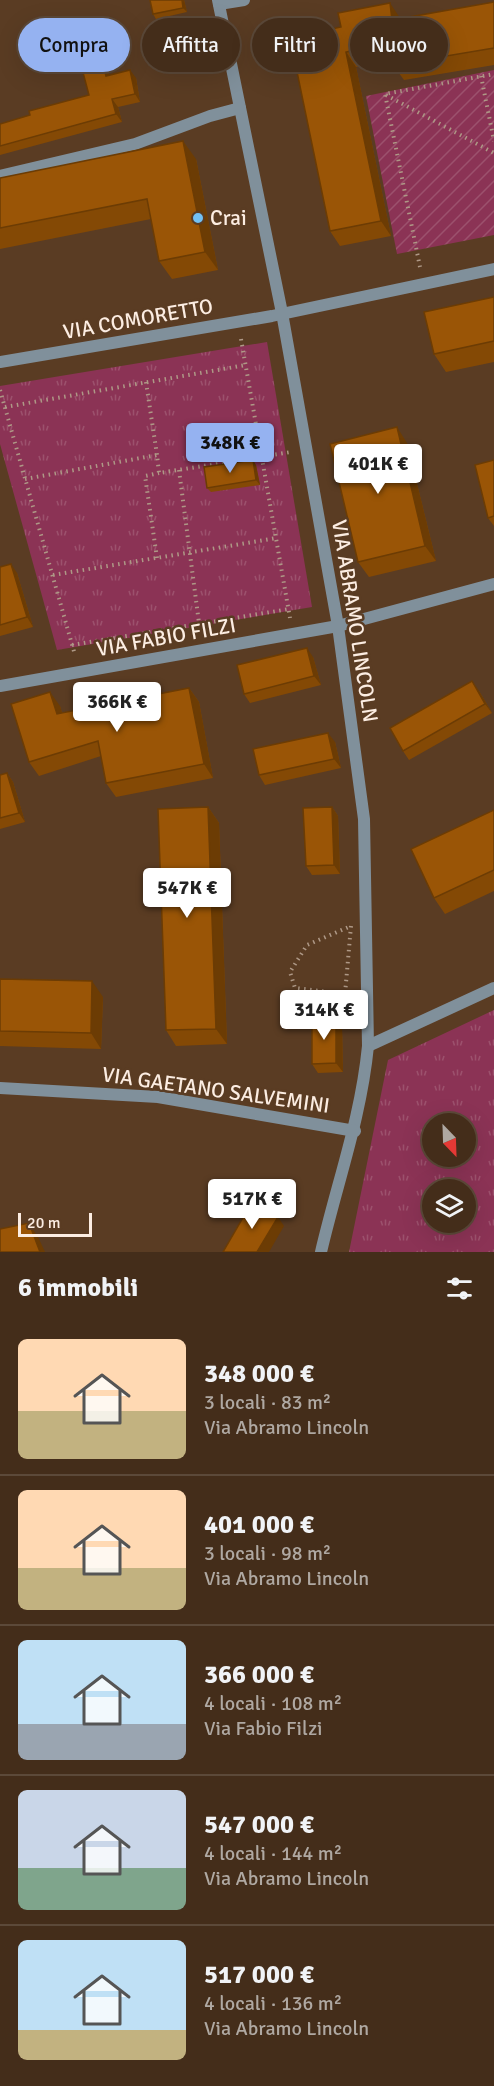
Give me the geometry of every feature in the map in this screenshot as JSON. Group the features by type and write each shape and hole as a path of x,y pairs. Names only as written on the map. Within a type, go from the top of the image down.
{"street":[{"path":"219,2 244,0"},
{"name":"VIA ABRAMO LINCOLN","path":"219,2 282,313 338,626 364,819 368,1046 355,1131 334,1198 321,1252"},
{"path":"0,176 135,144 210,116 240,108"},
{"name":"VIA COMORETTO","path":"0,362 238,322 494,269"},
{"name":"VIA FABIO FILZI","path":"0,686 338,626 494,584"},
{"path":"368,1046 494,988"},
{"name":"VIA GAETANO SALVEMINI","path":"0,1089 158,1097 355,1131"}],"path":[{"path":"385,94 494,74"},
{"path":"481,76 494,141"},
{"path":"385,94 494,153"},
{"path":"385,94 417,250"},
{"path":"238,322 293,634"},
{"path":"5,407 246,364"},
{"path":"146,382 159,473"},
{"path":"0,390 80,672"},
{"path":"157,558 146,476 306,449"},
{"path":"25,479 157,455"},
{"path":"180,470 189,553 200,623"},
{"path":"53,575 277,538"},
{"path":"72,645 289,609"},
{"path":"351,926 345,994 295,988 290,972 307,945 351,926"}],"green space":[{"path":"494,70 494,235 397,254 366,96"},
{"path":"267,342 312,607 57,650 0,444 0,386"},
{"path":"494,1010 494,1252 349,1252 388,1060"}],"building":[{"path":"150,0 182,0 183,8 153,14"},
{"path":"494,2 494,48 448,56 448,18 403,18"},
{"path":"390,3 392,18 350,18 350,51 346,52 381,221 330,231 297,72 338,72 338,28 341,27 338,13"},
{"path":"130,70 135,94 112,99 116,114 0,146 0,124 30,115 29,111 89,95 83,72 105,72 106,76 130,72"},
{"path":"183,141 205,252 159,261 147,199 0,228 0,178"},
{"path":"494,297 494,341 434,354 424,312"},
{"path":"397,427 425,546 358,562 330,444"},
{"path":"253,460 256,480 207,488 204,467"},
{"path":"494,460 494,516 488,518 475,465"},
{"path":"11,564 27,617 0,625 0,567"},
{"path":"307,648 314,676 244,694 237,665"},
{"path":"472,681 485,704 403,751 390,728"},
{"path":"189,688 204,764 106,783 98,741 29,762 11,704 50,692 57,714"},
{"path":"328,733 334,759 259,775 253,749"},
{"path":"7,773 19,813 0,818 0,775"},
{"path":"208,807 216,1029 166,1030 158,809"},
{"path":"332,807 334,865 306,866 303,808"},
{"path":"494,810 494,870 434,898 411,849"},
{"path":"0,979 92,981 91,1033 0,1031"},
{"path":"312,1018 336,1018 336,1063 312,1064"},
{"path":"252,1202 278,1217 257,1252 223,1252"},
{"path":"29,1223 40,1252 0,1252 0,1229"}],"place":[{"name":"Crai","path":"198,218"}]}
